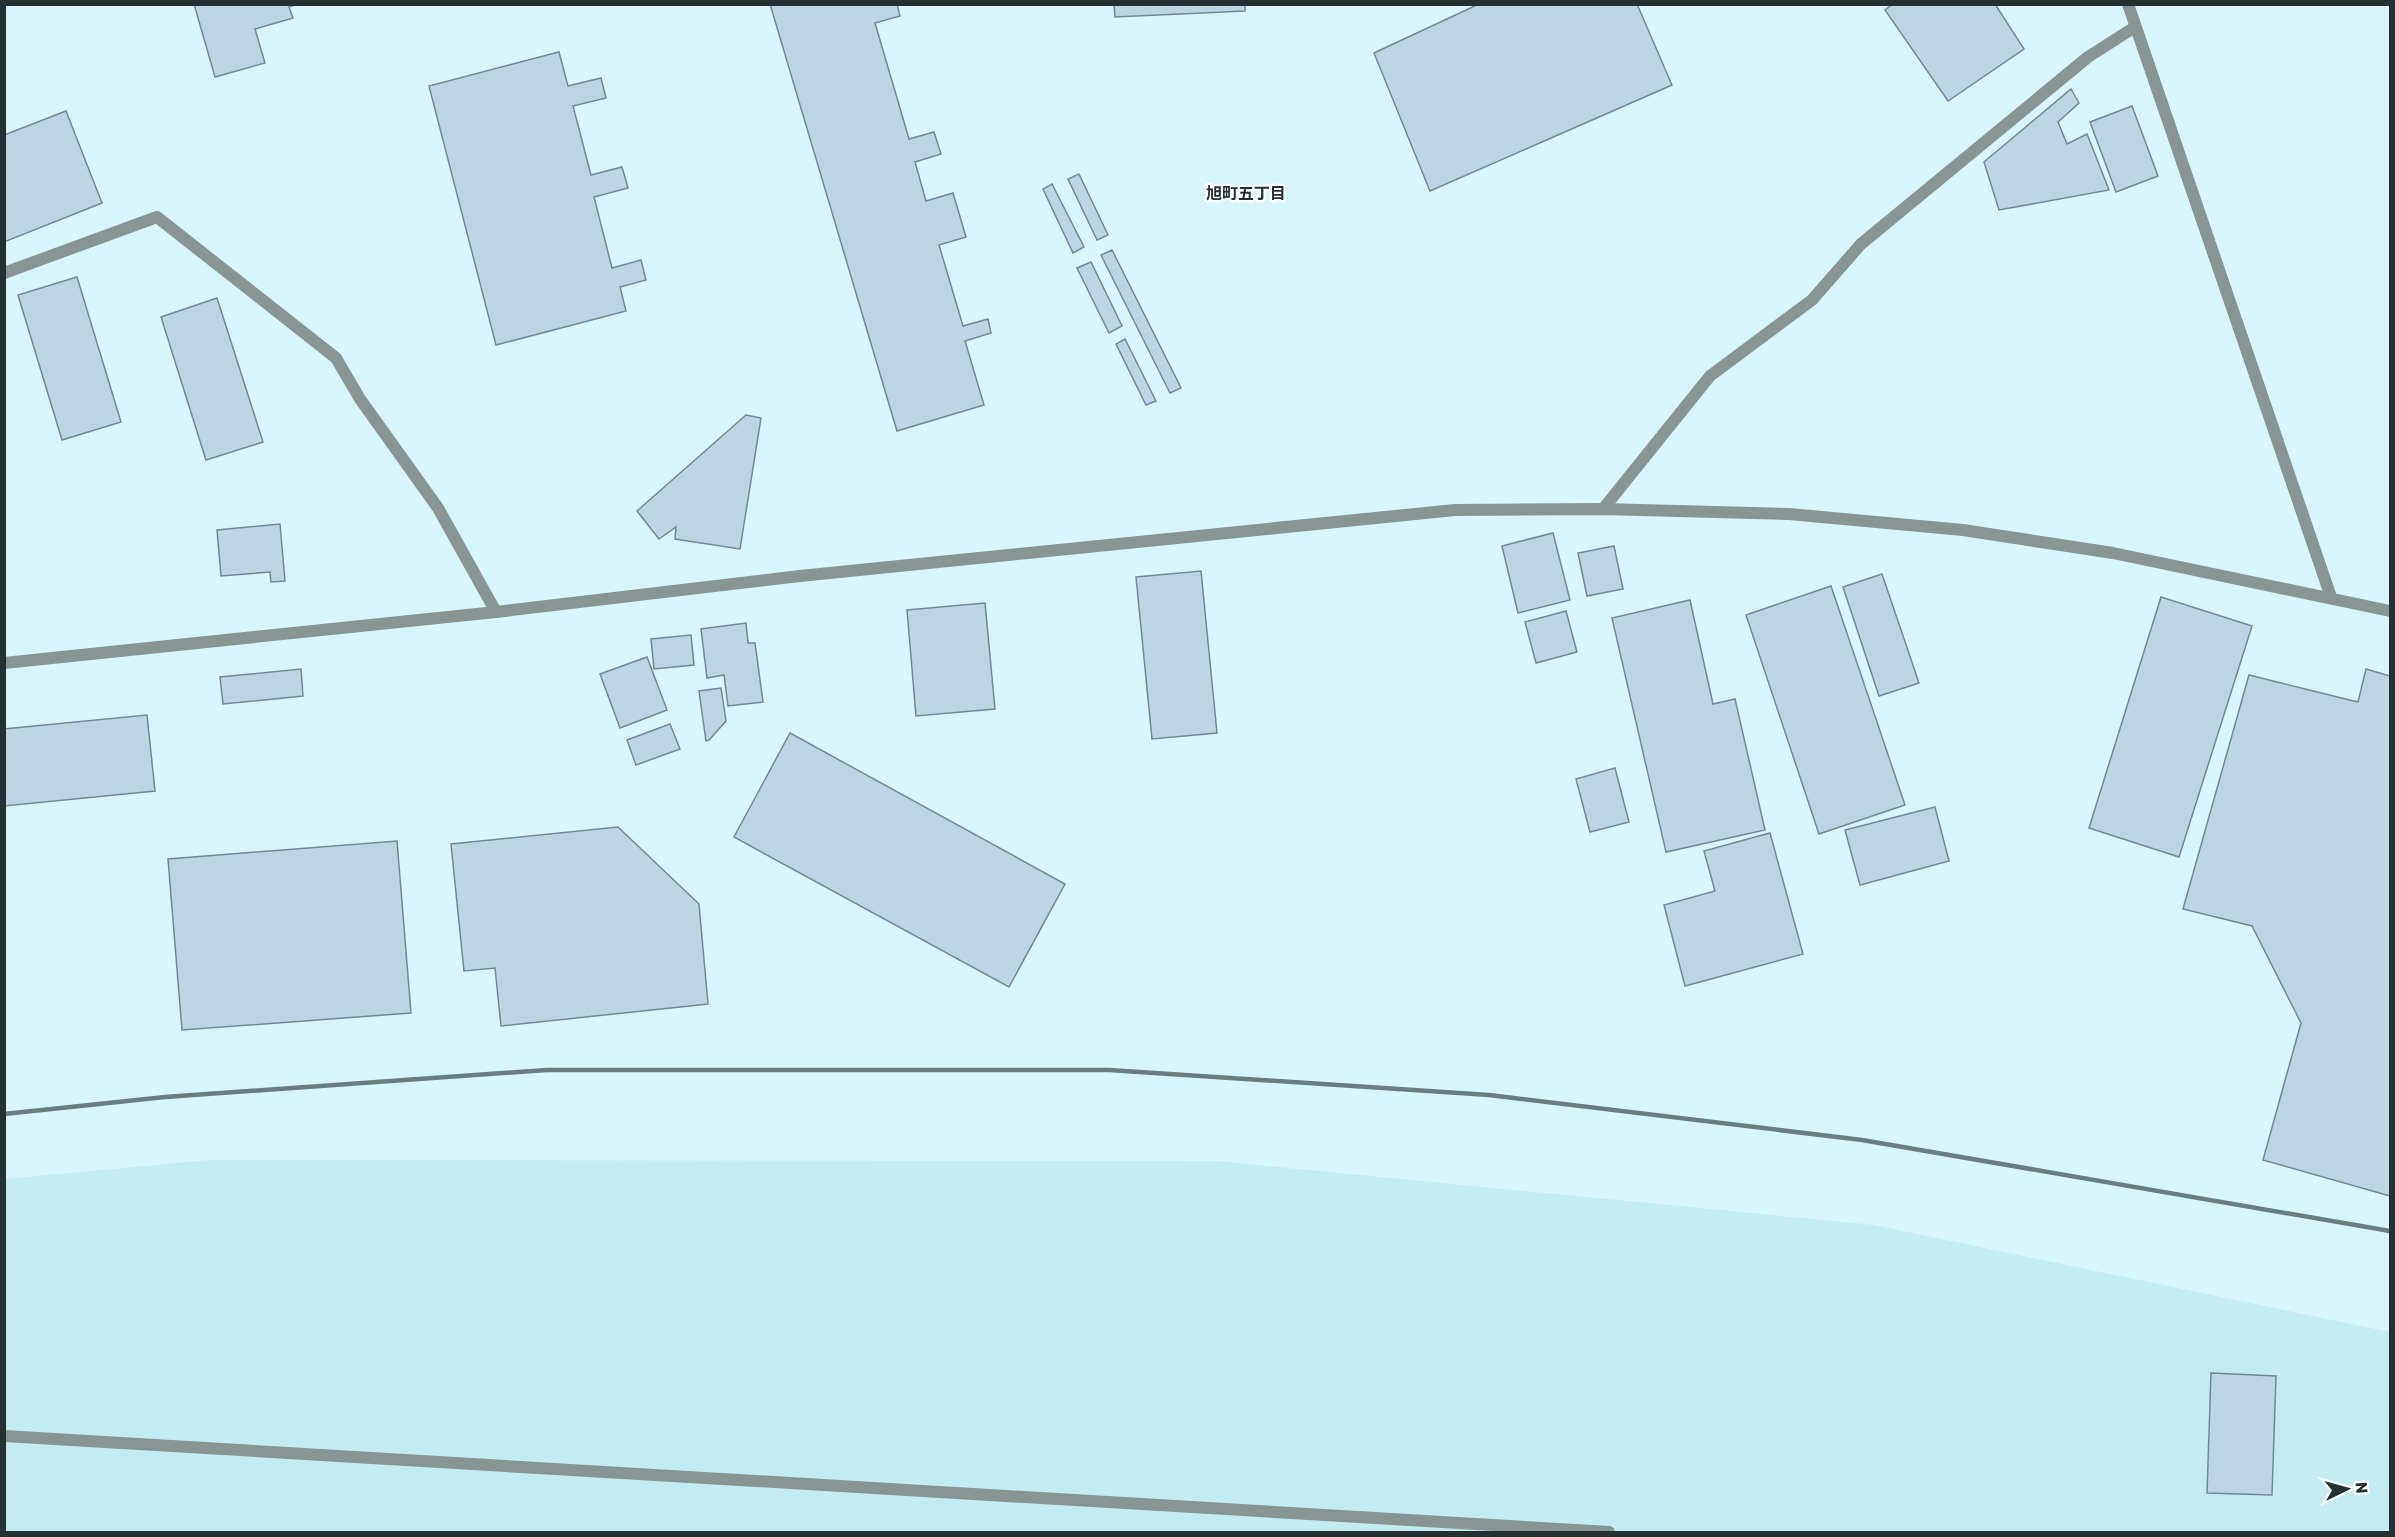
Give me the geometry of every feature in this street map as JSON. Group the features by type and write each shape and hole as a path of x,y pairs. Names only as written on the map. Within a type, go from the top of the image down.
{"street":[{"path":"2128,4 2331,597"},
{"path":"1603,509 1710,376 1812,300 1861,244 2088,57 2135,27"},
{"path":"4,273 157,217 336,358 360,399 438,508 496,612"},
{"path":"4,663 496,612 800,576 1455,510 1603,509 1788,514 1964,530 2113,553 2391,611"},
{"path":"4,1436 1609,1533"}],"shaded area":[{"path":"210,1160 1216,1161 1874,1225 2390,1332 2390,1532 5,1532 5,1179"}],"building":[{"path":"194,4 298,4 289,7 293,18 255,29 265,63 215,77"},
{"path":"770,4 897,4 900,16 875,23 909,139 934,132 941,154 915,162 926,201 953,193 966,237 939,245 963,326 988,319 991,333 965,341 984,405 897,431"},
{"path":"1114,4 1245,4 1245,11 1115,17"},
{"path":"1479,4 1637,4 1672,85 1430,191 1374,53"},
{"path":"1893,4 1995,4 2024,49 1948,101 1885,10"},
{"path":"559,52 568,86 601,78 606,98 573,106 591,175 622,167 628,188 594,197 612,268 641,260 646,280 620,287 626,311 496,345 429,86"},
{"path":"2071,89 2079,103 2058,122 2067,144 2087,134 2109,190 1999,210 1984,162"},
{"path":"2132,106 2158,176 2116,192 2090,122"},
{"path":"66,111 102,203 4,242 4,135"},
{"path":"1079,174 1108,235 1097,240 1068,179"},
{"path":"1052,184 1084,247 1073,253 1043,189"},
{"path":"1112,250 1181,388 1170,393 1101,255"},
{"path":"1091,262 1122,326 1109,333 1077,268"},
{"path":"77,277 121,422 62,440 18,295"},
{"path":"217,298 263,442 206,460 161,317"},
{"path":"1125,339 1156,401 1146,405 1116,344"},
{"path":"746,415 761,418 740,549 675,539 676,527 659,539 637,511"},
{"path":"280,524 285,581 271,582 270,572 221,576 217,530"},
{"path":"1553,533 1570,600 1518,613 1502,546"},
{"path":"1614,546 1623,589 1587,596 1578,553"},
{"path":"1201,571 1217,733 1152,739 1136,577"},
{"path":"1882,574 1919,683 1879,696 1843,587"},
{"path":"1831,586 1905,805 1819,834 1746,615"},
{"path":"2161,597 2252,626 2179,857 2089,828"},
{"path":"1690,600 1713,704 1735,699 1765,830 1666,852 1612,618"},
{"path":"985,603 995,709 916,716 907,610"},
{"path":"1566,611 1577,652 1536,663 1525,622"},
{"path":"746,623 748,643 755,643 763,702 728,706 724,675 707,678 701,629"},
{"path":"691,635 694,665 654,669 651,639"},
{"path":"647,657 667,710 620,728 600,674"},
{"path":"301,669 303,696 223,704 220,677"},
{"path":"2366,669 2390,676 2390,1196 2263,1160 2301,1023 2252,926 2183,909 2249,675 2358,702"},
{"path":"721,688 726,721 706,741 699,691"},
{"path":"147,715 155,791 4,806 4,729"},
{"path":"670,724 680,749 636,765 627,740"},
{"path":"790,733 1065,884 1009,987 734,837"},
{"path":"1615,768 1629,822 1590,832 1576,779"},
{"path":"1935,807 1949,861 1860,885 1845,830"},
{"path":"618,827 699,904 708,1004 501,1026 495,968 464,971 451,844"},
{"path":"1770,833 1803,954 1685,986 1664,905 1715,891 1704,851"},
{"path":"397,841 411,1013 182,1030 168,859"},
{"path":"2211,1373 2276,1376 2272,1495 2207,1493"}],"railway":[{"path":"4,1114 165,1097 547,1070 1109,1070 1489,1095 1862,1140 2390,1231"}],"district":[{"name":"旭町五丁目","path":"1246,193"}]}
